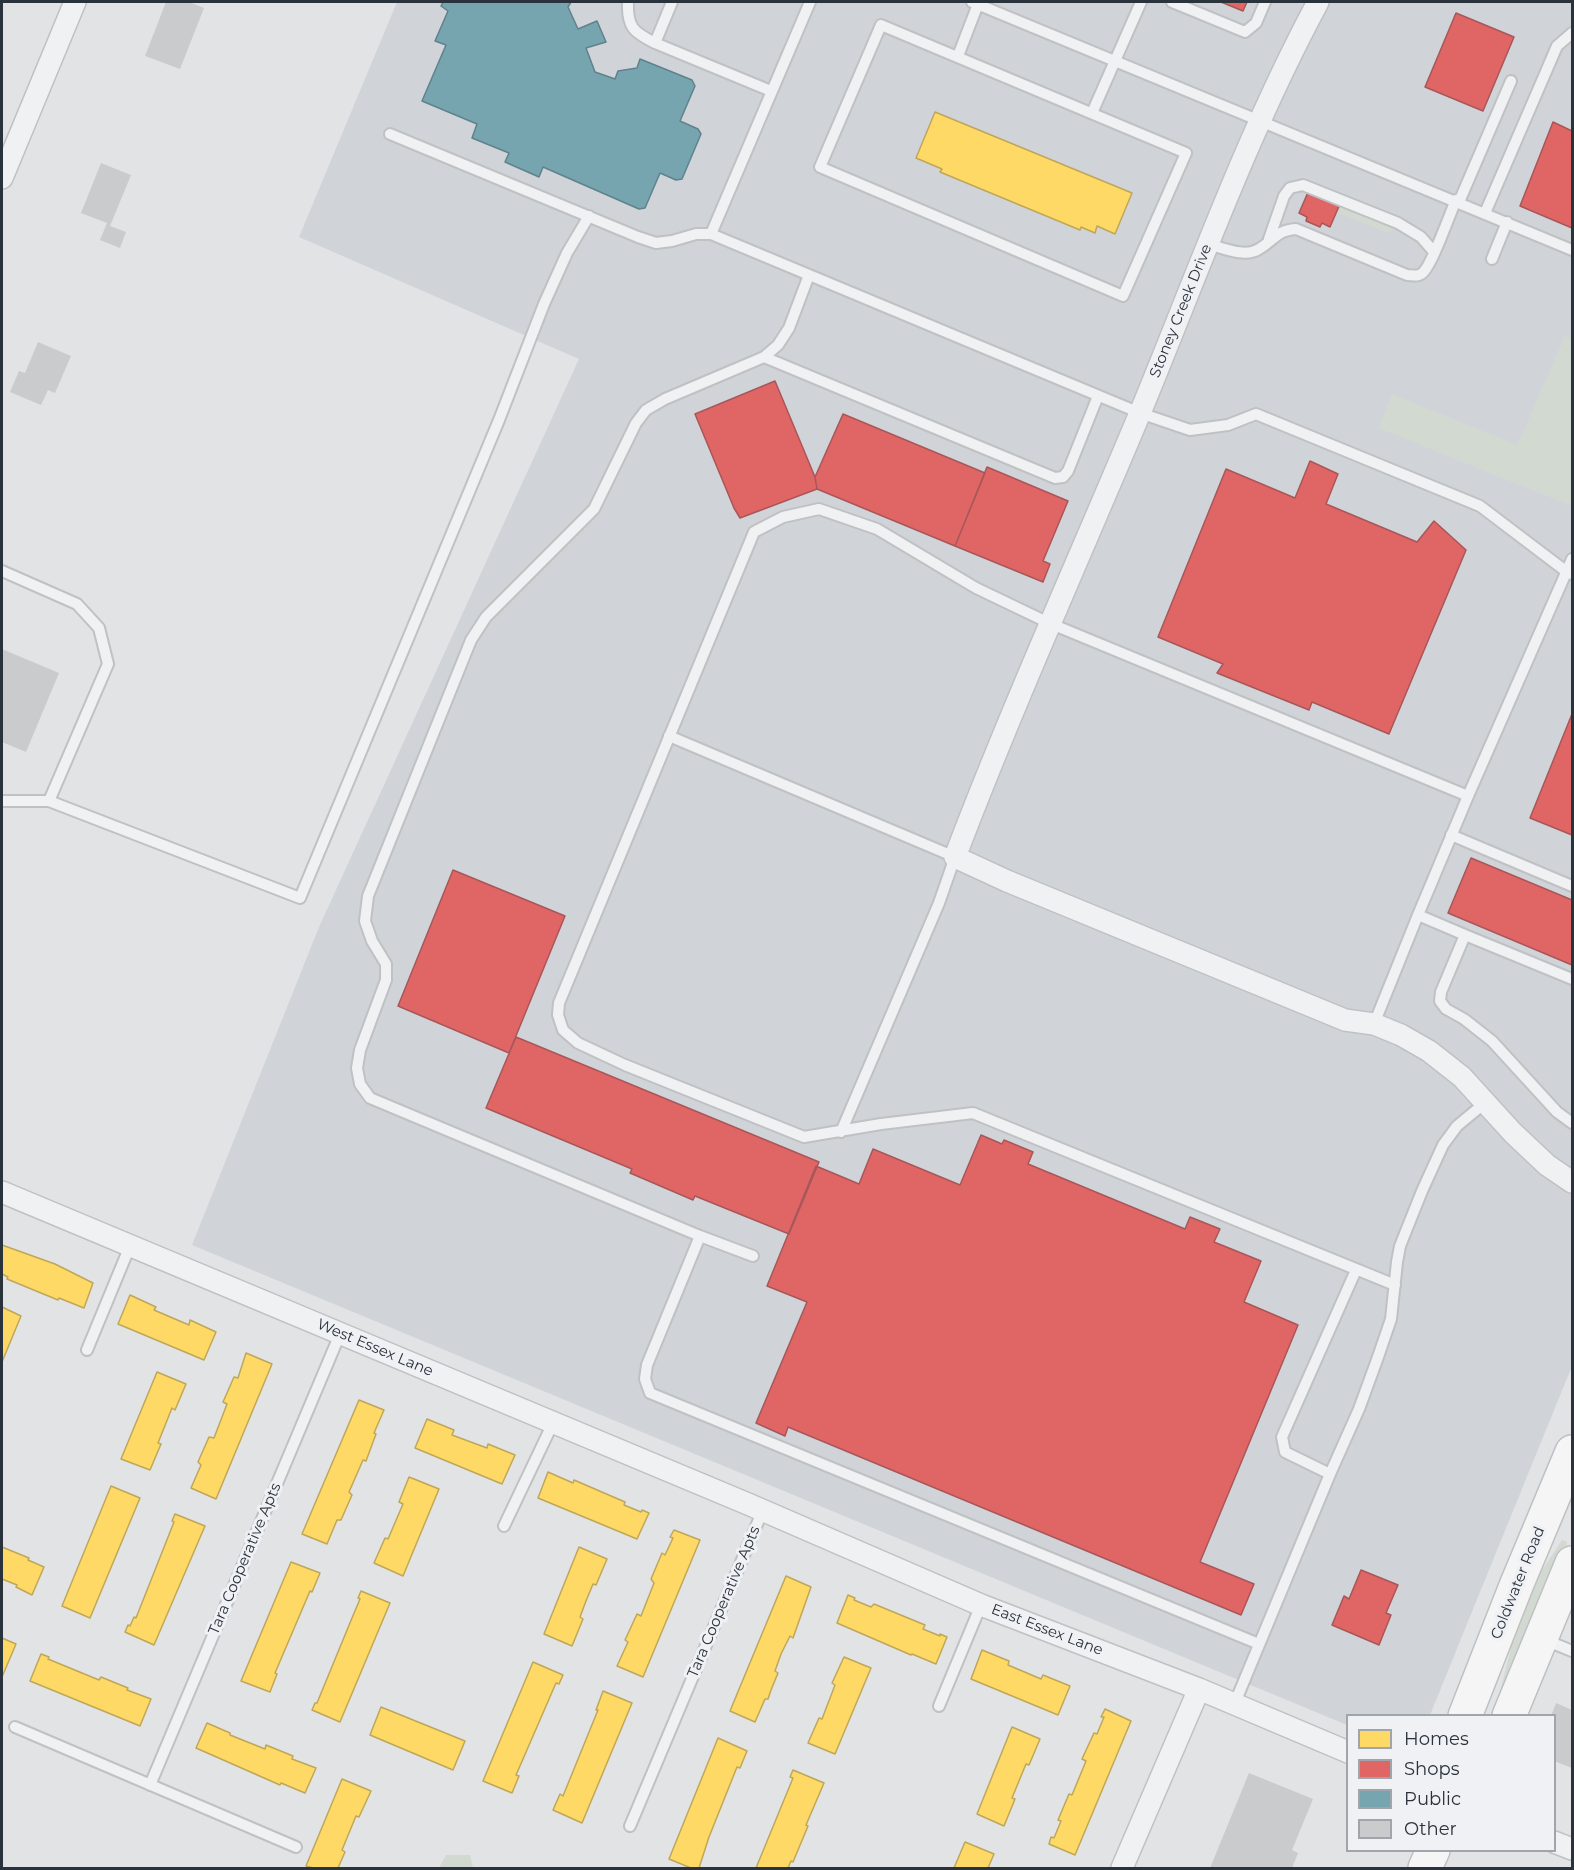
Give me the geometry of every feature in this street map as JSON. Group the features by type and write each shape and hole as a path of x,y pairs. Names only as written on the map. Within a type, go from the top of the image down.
{"main road":[{"name":"Coldwater Road","path":"1466,1714 1494,1642 1558,1499 1572,1452"},
{"path":"1510,1714 1572,1563"},
{"path":"1489,1714 1501,1661 1494,1642"},
{"path":"1406,1869 1413,1852"},
{"path":"1425,1869 1433,1852"},
{"path":"1447,1869 1454,1852"}],"street":[{"path":"2,178 75,2"},
{"name":"Stoney Creek Drive","path":"956,857 1049,622 1140,413 1259,120 1318,2"},
{"path":"956,857 1017,885 1345,1020 1374,1024 1401,1035 1429,1051 1462,1077 1547,1166 1572,1182"},
{"name":"West Essex Lane","path":"2,1192 755,1507"},
{"name":"East Essex Lane","path":"755,1507 981,1605 1198,1689 1346,1752"},
{"path":"1122,1869 1198,1689"},
{"path":"1556,1843 1572,1849"}],"lane":[{"path":"628,2 627,19 638,34 771,91"},
{"path":"655,43 672,2"},
{"path":"711,234 810,2"},
{"path":"1092,113 1141,2"},
{"path":"1172,2 1245,32 1256,22 1265,2"},
{"path":"958,56 975,3 1572,250"},
{"path":"881,25 958,56 1186,153 1123,296 820,167 881,25"},
{"path":"1485,213 1557,46 1572,33"},
{"path":"1208,244 1242,253 1257,251 1278,233 1296,229 1407,275 1418,276 1423,273 1434,252 1511,81"},
{"path":"390,134 656,243 696,234 711,234 1098,396 1190,430 1228,425 1257,414 1480,506 1570,573"},
{"path":"1268,242 1284,196 1290,188 1303,185 1398,223 1421,237 1434,252"},
{"path":"2,801 49,801 300,898 499,420 544,304 567,254 589,216"},
{"path":"1492,259 1507,222"},
{"path":"753,1256 370,1098 360,1084 357,1068 360,1050 386,980 386,964 372,941 365,921 368,896 471,640 486,617 594,509 636,423 646,410 665,399 764,357 778,345 789,328 809,275"},
{"path":"764,357 1055,478 1063,477 1068,471 1098,396"},
{"path":"1395,1285 973,1113 881,1124 804,1137 625,1065 578,1043 563,1030 558,1015 559,1003 754,532 783,517 802,512 819,509 877,529 976,588 1049,622 1468,796"},
{"path":"1374,1024 1451,835 1570,573 1572,559"},
{"path":"2,571 77,604 99,628 108,664 49,801"},
{"path":"669,736 956,857 939,903 841,1132"},
{"path":"1451,835 1572,886"},
{"path":"1418,915 1572,979"},
{"path":"1465,935 1440,1001 1446,1009 1492,1041 1557,1112 1572,1123"},
{"path":"1234,1705 1359,1408 1378,1357 1391,1319 1400,1246 1443,1145 1457,1126 1486,1101"},
{"path":"700,1236 647,1365 645,1378 650,1393 1259,1644"},
{"path":"87,1350 130,1246"},
{"path":"1330,1474 1285,1452 1282,1437 1356,1270"},
{"name":"Tara Cooperative Apts","path":"150,1785 340,1334"},
{"path":"504,1526 553,1423"},
{"name":"Tara Cooperative Apts","path":"630,1826 755,1507"},
{"path":"939,1706 981,1605"},
{"path":"1542,1639 1572,1651"},
{"path":"15,1727 296,1847"}],"shaded area":[{"path":"397,2 1572,2 1572,1366 1430,1714 1346,1714 1346,1725 192,1245 319,927 579,359 299,237"},
{"path":"1341,206 1393,229 1388,233 1338,213"},
{"path":"1565,336 1572,339 1572,506 1378,428 1392,394 1517,445"},
{"path":"1562,1540 1566,1541 1567,1545 1498,1714 1495,1712 1516,1628 1537,1578"},
{"path":"446,1855 470,1855 473,1868 439,1868"}],"building: Homes":[{"path":"935,112 1132,193 1115,234 1097,226 1095,233 1081,227 1080,230 940,172 942,169 916,158"},
{"path":"2,1245 55,1264 93,1283 84,1308 7,1279 8,1277 2,1274"},
{"path":"130,1295 156,1307 154,1310 189,1325 190,1320 216,1332 204,1360 118,1324"},
{"path":"2,1307 21,1316 2,1362"},
{"path":"246,1353 272,1364 216,1499 191,1488 201,1465 198,1462 209,1437 214,1438 227,1404 223,1402 234,1377 238,1378"},
{"path":"157,1372 186,1384 175,1410 172,1408 150,1470 121,1459"},
{"path":"359,1400 384,1410 366,1461 363,1460 349,1492 352,1495 341,1520 337,1520 327,1544 302,1534"},
{"path":"427,1419 454,1430 452,1435 487,1448 488,1444 515,1455 502,1484 415,1448"},
{"path":"548,1472 573,1483 574,1480 625,1502 624,1505 649,1513 637,1539 538,1498"},
{"path":"409,1477 439,1489 403,1576 374,1563 385,1538 388,1539 403,1504 399,1502"},
{"path":"111,1486 140,1498 90,1618 62,1606"},
{"path":"175,1514 205,1526 154,1645 125,1632 134,1617 136,1618 174,1522 172,1521"},
{"path":"674,1530 700,1540 643,1677 617,1666 628,1642 625,1640 637,1614 641,1616 654,1583 651,1579 662,1553 665,1555 673,1538 670,1537"},
{"path":"2,1547 44,1567 32,1595 2,1579"},
{"path":"579,1547 607,1559 586,1601 580,1617 583,1619 572,1646 544,1634"},
{"path":"291,1562 320,1573 275,1673 277,1674 270,1692 241,1681"},
{"path":"786,1576 811,1587 793,1638 790,1636 781,1654 775,1671 778,1673 768,1699 765,1699 755,1722 730,1711"},
{"path":"361,1591 390,1603 340,1722 312,1710 317,1703 360,1599 358,1598"},
{"path":"848,1595 871,1607 874,1604 925,1625 923,1629 947,1637 936,1664 837,1623"},
{"path":"2,1638 16,1644 2,1677"},
{"path":"982,1650 1009,1661 1008,1665 1041,1679 1043,1675 1070,1686 1058,1715 971,1679"},
{"path":"41,1654 99,1680 101,1677 151,1699 140,1726 30,1681"},
{"path":"844,1657 871,1668 835,1754 808,1743 819,1718 822,1719 835,1685 832,1683"},
{"path":"533,1662 563,1675 559,1684 556,1683 516,1775 519,1776 512,1793 483,1781"},
{"path":"603,1691 632,1703 582,1823 553,1810 560,1794 563,1796 598,1710 596,1710"},
{"path":"381,1707 465,1741 453,1770 370,1735"},
{"path":"1105,1709 1131,1721 1075,1855 1049,1844 1061,1821 1058,1820 1069,1794 1072,1795 1086,1761 1082,1759 1094,1733 1097,1734"},
{"path":"207,1723 265,1749 266,1745 293,1756 292,1759 316,1768 305,1793 281,1783 280,1785 196,1748"},
{"path":"1012,1727 1040,1739 1029,1765 1026,1764 1012,1798 1015,1799 1004,1826 977,1814"},
{"path":"718,1738 747,1751 740,1768 737,1767 699,1868 691,1868 669,1859"},
{"path":"793,1770 824,1783 806,1825 808,1826 793,1862 791,1861 788,1868 756,1868 793,1778 790,1777"},
{"path":"342,1779 371,1791 359,1817 356,1816 342,1850 345,1852 338,1868 306,1866"},
{"path":"965,1842 994,1854 988,1868 954,1868"}],"building: Shops":[{"path":"1221,2 1247,2 1243,11"},
{"path":"1456,13 1514,37 1483,111 1425,87"},
{"path":"1553,122 1572,131 1572,228 1520,206"},
{"path":"1309,190 1340,204 1330,227 1322,223 1320,227 1306,221 1307,217 1299,213"},
{"path":"775,381 815,477 817,489 740,518 695,414"},
{"path":"843,414 985,473 955,546 817,489 815,477"},
{"path":"1310,461 1338,474 1326,504 1417,542 1434,521 1466,550 1389,734 1312,702 1309,710 1217,673 1223,664 1158,637 1226,469 1295,498"},
{"path":"987,467 1068,501 1043,561 1050,564 1043,582 955,546"},
{"path":"1572,714 1572,835 1530,818"},
{"path":"1471,858 1572,900 1572,965 1448,913"},
{"path":"453,870 565,916 509,1053 398,1006"},
{"path":"516,1037 819,1162 789,1234 695,1196 693,1200 630,1173 632,1169 486,1108"},
{"path":"981,1135 1002,1144 1004,1140 1033,1152 1028,1164 1185,1229 1190,1217 1220,1229 1214,1242 1261,1261 1244,1302 1298,1325 1200,1562 1254,1584 1241,1615 788,1427 785,1436 756,1423 807,1302 767,1286 816,1166 859,1184 873,1149 960,1185"},
{"path":"1361,1570 1398,1585 1386,1613 1391,1615 1379,1645 1332,1625 1344,1596 1349,1599"}],"building: Public":[{"path":"443,2 571,2 568,7 578,29 597,21 606,42 586,48 595,72 615,79 618,71 637,68 640,59 692,80 695,86 680,121 698,129 701,134 682,179 676,180 660,173 645,208 639,209 543,167 539,177 505,162 509,153 472,138 477,124 422,101 446,45 435,41 448,11 441,6"}],"building: Other":[{"path":"166,2 189,2 204,8 180,69 145,56"},
{"path":"101,163 131,175 110,226 126,232 120,248 100,240 107,223 81,213"},
{"path":"38,342 71,356 55,393 48,390 41,405 10,392 19,371 25,373"},
{"path":"2,649 59,673 26,752 2,742"},
{"path":"1556,1703 1572,1710 1572,1768 1556,1762 1556,1714 1552,1714"},
{"path":"1249,1773 1313,1799 1292,1850 1298,1853 1292,1868 1210,1868"}]}
